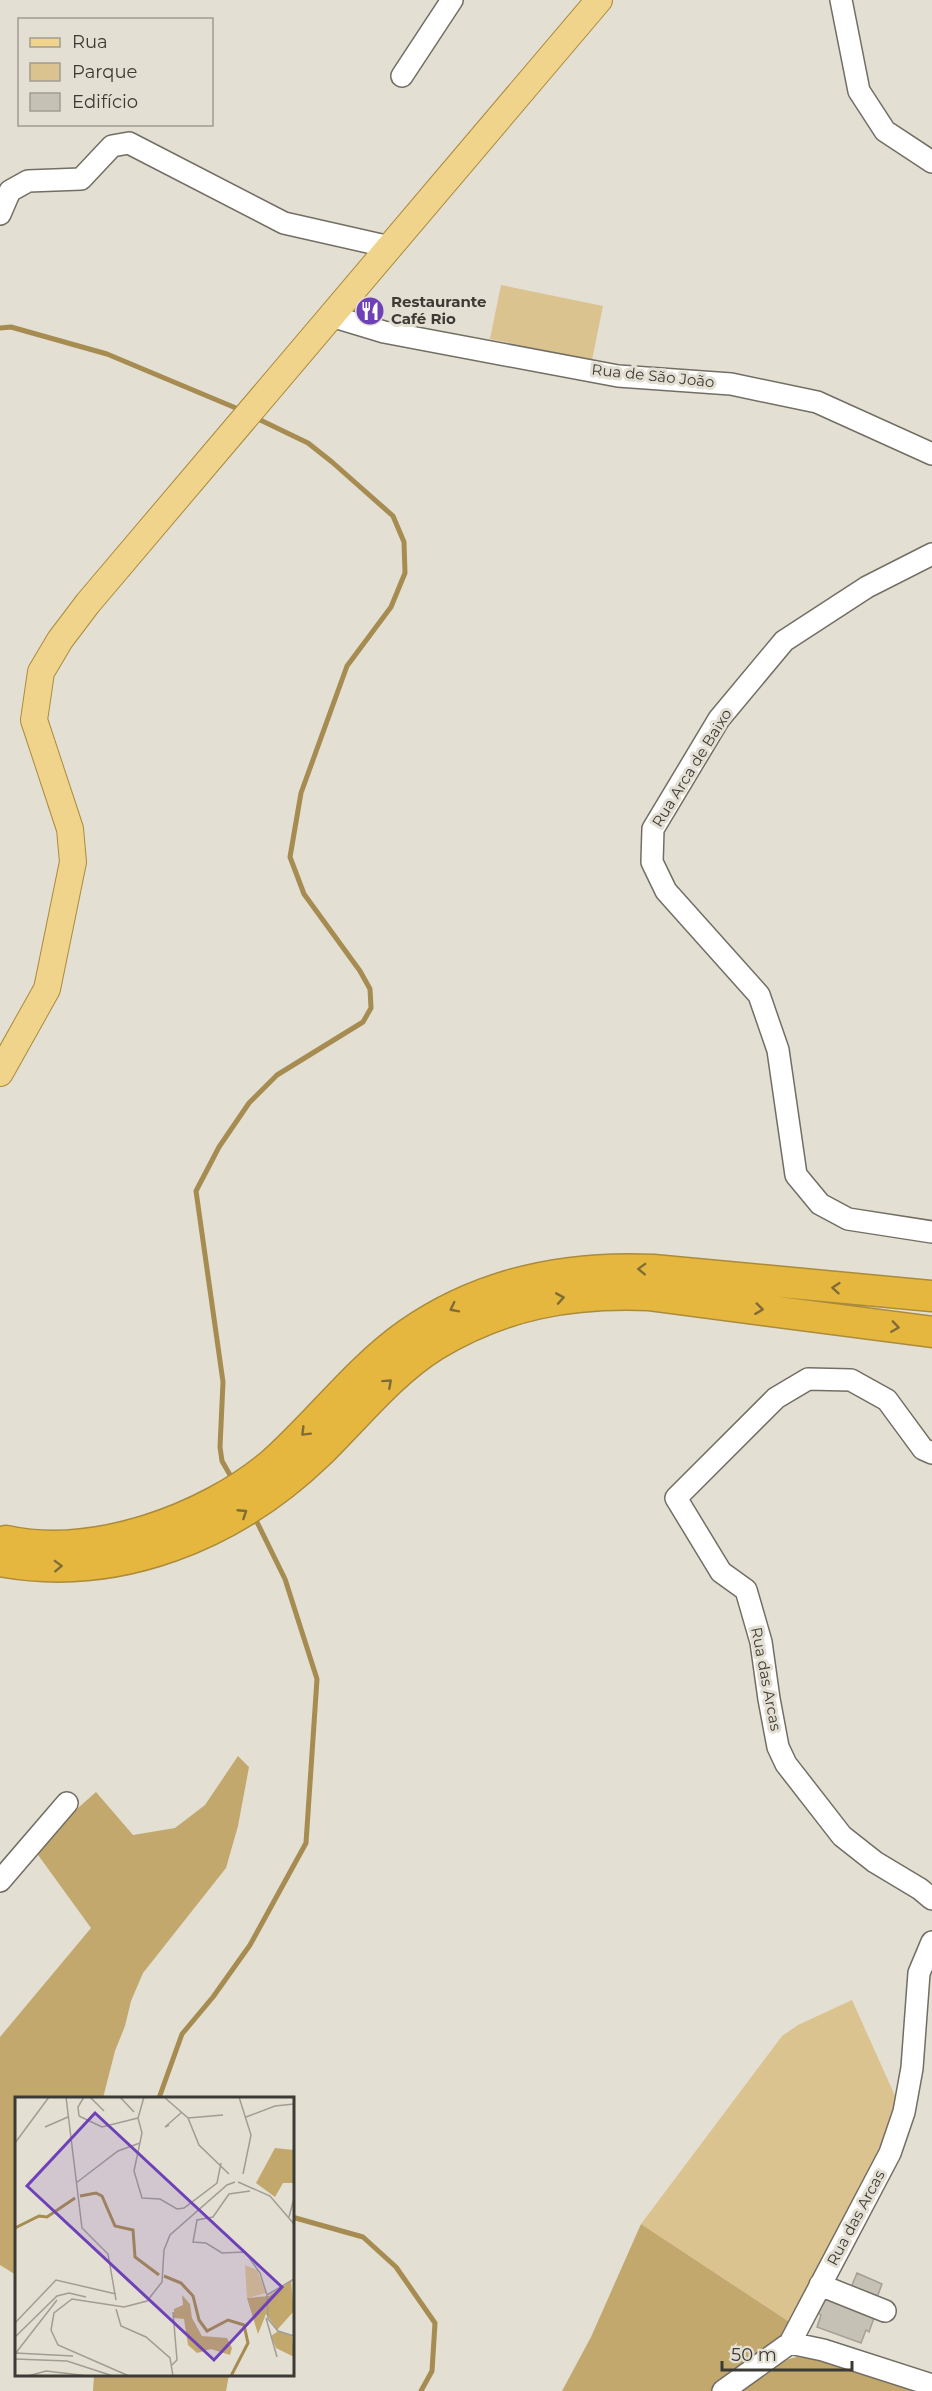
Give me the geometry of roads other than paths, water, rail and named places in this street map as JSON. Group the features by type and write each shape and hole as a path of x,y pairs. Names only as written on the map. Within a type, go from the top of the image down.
{"highway":[{"path":"0,1540 20,1544 63,1546 109,1540 176,1519 210,1505 243,1485 272,1463 376,1360 406,1335 473,1298 507,1285 541,1276 614,1268 932,1296"},
{"path":"0,1561 47,1566 87,1565 125,1560 163,1551 232,1521 293,1478 375,1395 433,1346 500,1314 536,1303 573,1296 611,1293 648,1295 932,1332"}],"main road":[{"path":"0,1073 47,989 73,862 70,829 34,720 41,672 60,640 88,603 599,0"}],"street":[{"path":"402,76 452,0"},
{"path":"842,0 859,91 885,131 932,162"},
{"path":"0,214 10,191 28,181 81,179 112,146 129,143 284,222 390,246"},
{"name":"Rua de São João","path":"332,316 384,332 618,376 731,384 817,402 932,454"},
{"name":"Rua Arca de Baixo","path":"932,554 867,587 784,641 719,719 653,829 652,862 666,891 759,995 778,1050 796,1175 820,1204 848,1219 932,1232"},
{"name":"Rua das Arcas","path":"932,1453 923,1449 887,1400 851,1380 808,1379 776,1398 676,1498 721,1572 746,1590 761,1642 778,1747 786,1764 842,1836 875,1862 920,1889 932,1899"},
{"path":"0,1881 67,1803"},
{"name":"Rua das Arcas","path":"790,2343 890,2153 904,2112 912,2068 919,1973 932,1942"},
{"path":"820,2285 885,2311"},
{"path":"723,2391 790,2343 823,2350 932,2385"}],"waterway":[{"path":"0,328 11,327 107,354 243,411"},
{"path":"234,1482 222,1461 220,1447 223,1382 196,1191 219,1147 249,1103 277,1075 363,1022 371,1008 370,989 360,971 304,894 290,857 301,793 347,666 391,607 405,573 404,542 393,516 308,443 254,417"},
{"path":"159,2097 182,2034 213,1997 250,1945 306,1843 317,1679 285,1579 254,1516"},
{"path":"294,2218 363,2237 396,2267 435,2323 432,2371 421,2391"}],"place":[{"name":"Restaurante Café Rio","path":"370,311"}]}
